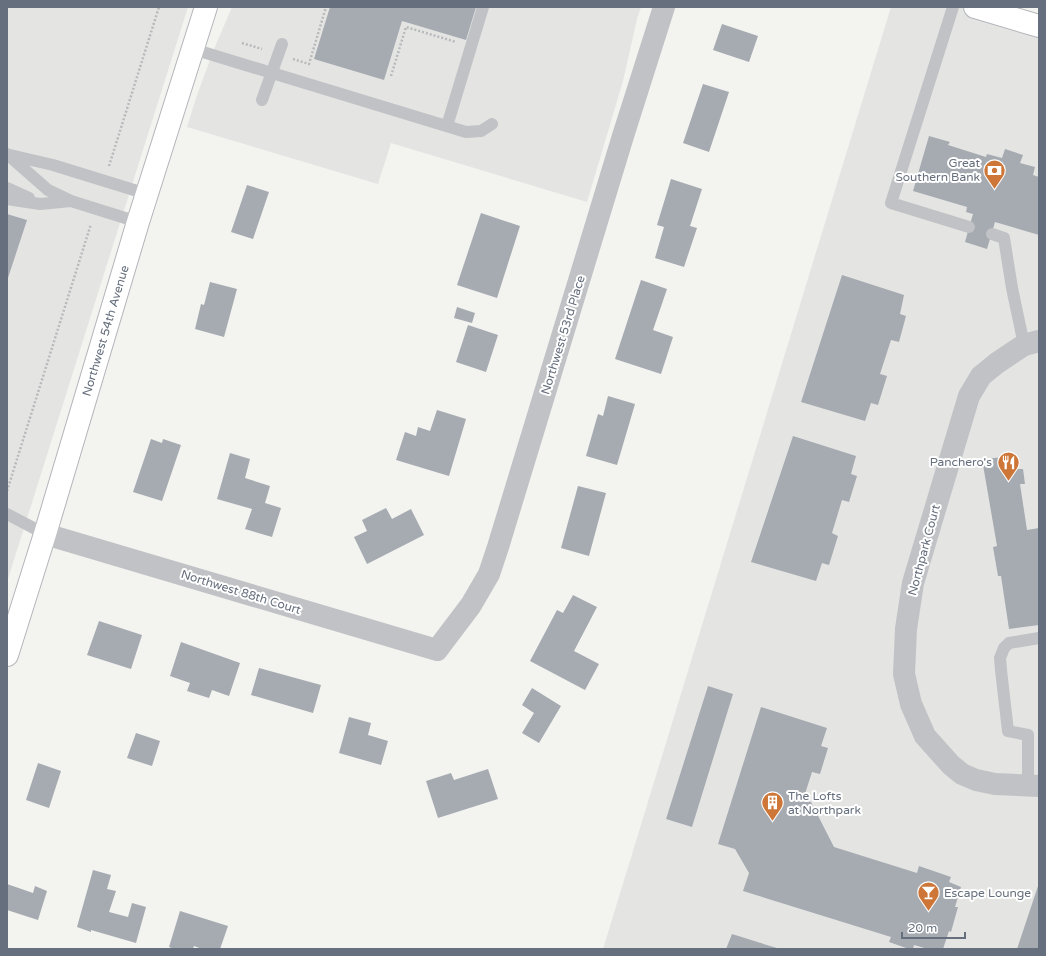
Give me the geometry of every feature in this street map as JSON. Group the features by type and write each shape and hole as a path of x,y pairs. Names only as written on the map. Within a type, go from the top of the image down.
{"street":[{"name":"Northwest 54th Avenue","path":"7,656 138,222 206,7"},
{"name":"Northwest 53rd Place","path":"437,650 471,605 489,574 664,7"},
{"path":"975,7 1039,26"},
{"name":"Northpark Court","path":"1032,343 996,363 981,376 969,396 913,583 906,629 904,674 911,704 925,736 951,765 962,774 976,780 995,784 1033,786"},
{"name":"Northwest 88th Court","path":"45,534 437,650"}],"lane":[{"path":"447,126 483,7"},
{"path":"953,7 891,203 969,227"},
{"path":"262,100 282,44"},
{"path":"193,49 466,132 481,131 492,124"},
{"path":"7,154 53,165 147,194"},
{"path":"7,154 48,190 71,201 138,222"},
{"path":"7,188 40,204"},
{"path":"7,199 40,204 71,201"},
{"path":"992,234 1004,238 1012,288 1032,343"},
{"path":"7,514 45,534"},
{"path":"1033,786 1034,736 1008,731 1000,658 1004,648 1009,643 1039,638"}],"path":[{"path":"109,167 159,7"},
{"path":"290,58 309,64 326,7"},
{"path":"391,76 406,27 457,42"},
{"path":"242,43 266,50"},
{"path":"7,491 92,219"}],"shaded area":[{"path":"7,7 188,7 7,582"},
{"path":"232,7 641,7 623,81 587,202 391,143 378,184 187,127 214,49"},
{"path":"891,7 975,7 1039,26 1039,949 603,949"}],"building":[{"path":"330,7 476,7 466,40 402,21 384,80 314,59"},
{"path":"722,24 758,36 749,62 713,50"},
{"path":"703,84 729,92 709,152 683,143"},
{"path":"929,136 950,142 948,145 986,157 987,154 1002,158 1005,149 1023,155 1020,163 1035,167 1033,175 1039,177 1039,235 995,222 987,249 965,242 973,214 966,212 967,207 913,191"},
{"path":"671,179 702,189 690,226 697,228 684,267 655,258 664,227 657,225"},
{"path":"247,185 269,192 253,239 231,232"},
{"path":"481,213 520,226 497,298 457,285"},
{"path":"7,214 27,220 7,281"},
{"path":"842,275 904,295 900,314 906,316 899,342 891,340 880,374 887,376 878,405 871,403 865,421 801,402"},
{"path":"641,280 667,289 653,330 673,337 661,374 615,359"},
{"path":"210,282 237,289 224,337 195,329 201,304 204,305"},
{"path":"457,307 475,313 472,323 454,318"},
{"path":"468,325 498,335 486,372 456,362"},
{"path":"608,396 635,404 617,465 586,456 598,414 603,416"},
{"path":"437,410 466,419 449,476 396,460 405,432 416,436 418,427 430,431"},
{"path":"793,436 856,456 851,474 857,476 849,502 842,500 832,533 838,536 829,565 822,563 816,581 751,562"},
{"path":"151,439 162,443 163,439 181,445 162,501 133,492"},
{"path":"230,453 250,459 245,478 270,486 265,503 281,508 272,537 245,529 252,509 217,499"},
{"path":"1017,456 1018,469 1023,469 1025,484 1020,484 1027,530 1039,528 1039,625 1009,629 1001,576 998,576 993,547 997,546 982,459"},
{"path":"578,486 606,493 589,556 561,548"},
{"path":"386,508 392,519 411,509 424,535 367,564 354,537 367,531 362,520"},
{"path":"573,595 597,607 574,651 599,664 585,690 530,661 557,610 563,613"},
{"path":"99,621 142,635 131,669 87,655"},
{"path":"181,642 240,663 229,696 212,690 209,698 187,691 190,683 170,676"},
{"path":"259,668 321,685 313,713 251,695"},
{"path":"708,686 733,694 692,827 666,819"},
{"path":"532,688 561,706 539,743 522,733 534,713 522,705"},
{"name":"The Lofts at Northpark","path":"761,707 827,728 821,746 828,748 820,774 812,772 803,800 811,802 834,847 917,873 919,866 951,877 949,882 961,887 955,907 958,907 951,932 949,931 943,949 928,949 914,945 913,949 909,949 889,942 891,937 743,891 749,873 735,849 718,844"},
{"path":"349,717 371,723 368,735 388,741 381,765 339,753"},
{"path":"136,733 160,741 152,766 127,758"},
{"path":"38,763 61,771 49,808 26,800"},
{"path":"488,769 498,799 438,818 426,781 451,773 454,780"},
{"path":"93,870 111,875 107,889 116,891 109,912 128,917 132,903 146,907 136,943 77,927"},
{"path":"1039,883 1039,949 1017,949"},
{"path":"7,884 33,893 35,886 47,891 38,920 7,910"},
{"path":"180,911 228,926 220,949 202,949 194,946 193,949 174,949 169,947"},
{"path":"732,934 780,949 726,949"}],"place":[{"name":"Great Southern Bank","path":"995,190"},
{"name":"Panchero's","path":"1008,482"},
{"name":"The Lofts at Northpark","path":"773,822"},
{"name":"Escape Lounge","path":"929,912"}]}
